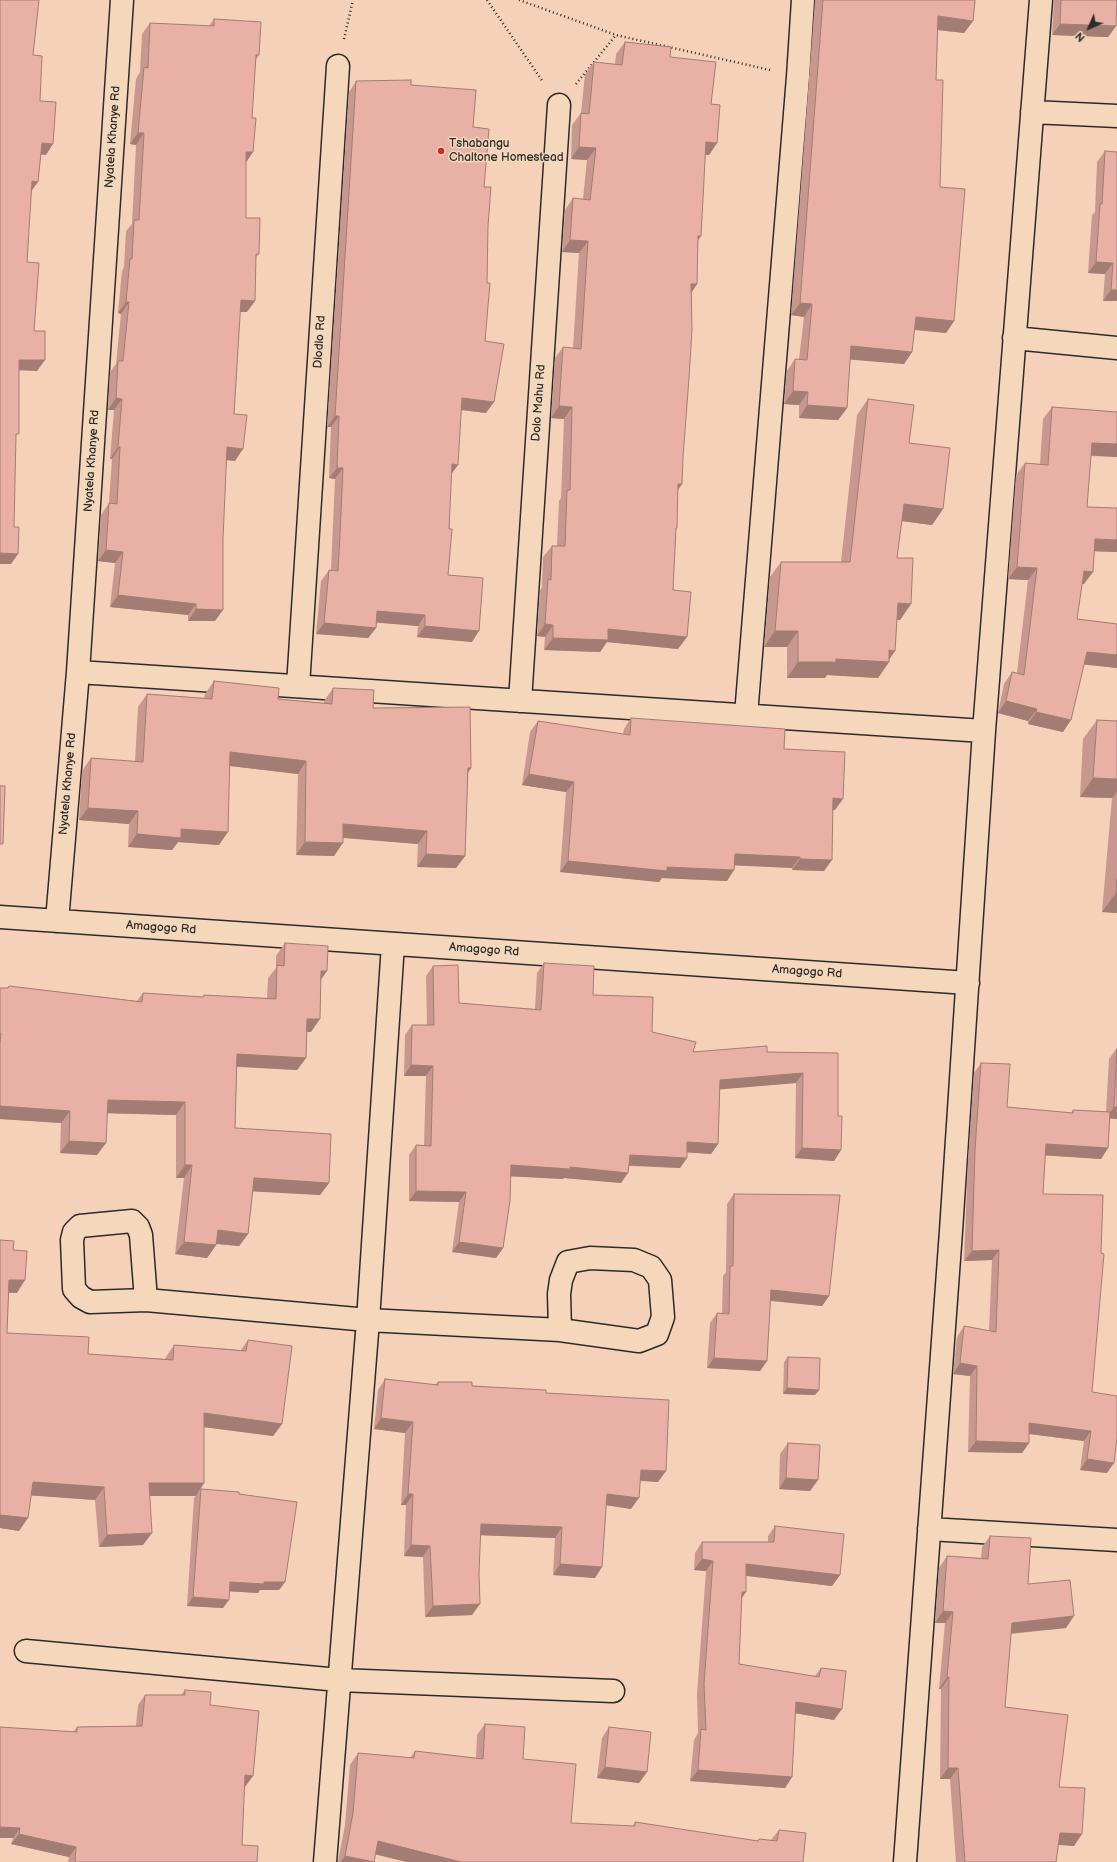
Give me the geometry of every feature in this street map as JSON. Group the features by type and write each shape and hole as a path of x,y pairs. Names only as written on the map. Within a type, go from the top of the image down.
{"street":[{"name":"Nyatela Khanye Rd","path":"57,921 78,672 122,0"},
{"path":"746,715 803,0"},
{"path":"904,1862 968,983 984,732 1041,0"},
{"name":"Dlodlo Rd","path":"298,686 338,66"},
{"name":"Dolo Mahu Rd","path":"520,701 559,106"},
{"path":"1032,112 1117,116"},
{"path":"1014,338 1117,348"},
{"path":"78,672 746,715 984,732"},
{"name":"Amagogo Rd","path":"0,917 968,983"},
{"path":"325,1862 338,1680 368,1320 393,944"},
{"path":"146,1300 141,1235 138,1227 132,1221 80,1226 74,1232 72,1240 74,1289 81,1297 90,1302 146,1300 368,1320 560,1330 639,1341 657,1334 663,1317 660,1280 651,1267 634,1260 590,1258 568,1262 561,1280 559,1294 560,1330"},
{"path":"929,1529 1117,1540"},
{"path":"26,1651 338,1680 613,1691"}],"path":[{"path":"338,66 353,0"},
{"path":"487,0 559,106 616,35"},
{"path":"519,0 616,35 798,77"}],"building":[{"path":"0,0 39,0 33,55 42,56 40,101 56,102 53,144 42,143 38,182 32,181 27,262 39,263 34,331 45,331 45,360 19,360 19,434 16,434 14,527 19,527 18,554 0,553"},
{"path":"823,0 975,0 973,21 938,16 936,80 943,80 940,187 965,189 954,321 916,317 912,352 851,346 847,408 807,405 808,392 793,391 795,359 807,360 812,304 800,303"},
{"path":"1061,0 1117,0 1116,26 1060,24"},
{"path":"214,19 261,22 259,55 256,55 252,118 256,118 253,152 246,152 246,218 260,218 259,254 256,254 255,301 241,300 234,414 247,415 243,449 227,447 223,539 223,610 196,609 196,604 118,595 123,552 106,550 109,503 117,504 120,447 118,447 122,399 116,398 118,361 123,361 129,302 126,302 130,259 132,259 134,220 139,220 144,133 138,133 144,67 148,68 150,23 214,26"},
{"path":"625,42 671,47 670,57 716,62 711,104 720,105 717,143 706,142 701,236 698,236 697,284 691,284 692,330 682,484 678,484 673,590 691,592 687,637 608,629 608,640 553,638 553,625 545,624 548,579 551,580 552,546 565,546 567,490 570,490 572,407 559,406 563,347 581,349 588,241 570,240 573,198 590,200 596,148 579,147 581,113 589,114 594,62 622,65"},
{"path":"411,80 411,85 476,90 473,127 489,129 484,187 491,187 488,226 487,283 490,283 485,341 504,344 494,402 462,398 458,465 452,464 449,529 452,529 448,575 483,578 479,631 425,626 425,615 377,611 376,628 324,623 329,570 338,571 343,468 337,468 339,416 335,416 356,81"},
{"path":"1105,151 1117,152 1117,290 1111,290 1113,263 1096,262 1100,204 1102,204"},
{"path":"868,399 914,405 909,443 950,448 943,509 904,504 897,558 913,558 911,604 898,603 895,651 889,650 889,662 836,659 836,662 798,662 798,631 775,631 781,562 850,562"},
{"path":"1052,407 1117,412 1117,444 1092,443 1087,507 1117,508 1117,540 1095,539 1093,572 1084,571 1077,619 1117,624 1117,655 1087,652 1071,720 1036,712 1037,709 1006,701 1012,672 1024,675 1037,568 1017,567 1025,463 1048,465"},
{"path":"214,681 279,688 278,699 332,704 333,688 374,690 373,708 470,707 471,768 468,768 465,856 426,854 427,831 343,824 343,843 305,842 306,761 230,752 228,832 181,829 181,838 137,834 138,811 88,808 91,758 143,762 147,694 212,699"},
{"path":"631,718 785,729 784,749 845,752 843,799 833,798 832,860 735,854 734,870 667,867 667,871 568,861 574,782 529,774 538,721 630,735"},
{"path":"1097,720 1117,721 1117,779 1093,778"},
{"path":"0,786 5,786 3,844 0,844"},
{"path":"285,943 328,946 327,971 321,971 320,1019 307,1019 306,1058 237,1054 235,1128 331,1134 329,1183 254,1178 248,1234 218,1230 216,1245 184,1242 192,1165 185,1165 185,1102 108,1100 106,1143 69,1141 70,1111 0,1106 0,988 8,988 9,986 142,1002 143,993 203,997 204,995 276,999 277,965 284,966"},
{"path":"544,963 594,966 593,995 653,997 652,1032 696,1042 693,1052 767,1046 767,1052 838,1053 838,1116 842,1116 841,1150 802,1148 803,1073 720,1080 718,1144 687,1142 687,1158 630,1155 628,1173 570,1167 570,1169 511,1165 510,1201 503,1248 459,1242 466,1192 416,1191 416,1145 431,1146 433,1066 411,1065 412,1025 434,1025 433,966 458,965 459,1003 541,1010"},
{"path":"1117,1049 1117,1107 1114,1107"},
{"path":"981,1063 1010,1064 1007,1107 1073,1113 1073,1110 1110,1112 1108,1148 1046,1144 1043,1194 1103,1195 1101,1253 1104,1254 1092,1392 1117,1396 1117,1438 1114,1463 1087,1459 1091,1431 1029,1423 1029,1443 976,1441 977,1366 960,1363 964,1326 996,1332 999,1250 972,1251 975,1150"},
{"path":"734,1194 840,1195 829,1296 771,1290 767,1361 714,1358 717,1313 729,1314 730,1266 733,1266"},
{"path":"0,1240 14,1241 13,1250 27,1251 25,1280 9,1280 7,1333 89,1337 88,1354 173,1360 174,1345 246,1351 248,1340 292,1346 282,1424 204,1413 204,1483 149,1483 152,1533 107,1535 104,1487 33,1482 28,1518 0,1515"},
{"path":"788,1357 820,1358 819,1390 787,1388"},
{"path":"385,1379 438,1385 438,1382 472,1382 472,1386 546,1390 546,1393 669,1400 666,1471 641,1470 639,1498 607,1494 602,1567 560,1564 562,1527 481,1524 479,1573 480,1604 433,1606 430,1546 411,1545 413,1494 408,1494 413,1422 381,1418"},
{"path":"788,1443 820,1445 818,1480 786,1478"},
{"path":"201,1489 239,1492 239,1494 297,1502 285,1582 264,1582 264,1584 230,1582 229,1600 193,1597"},
{"path":"775,1526 844,1534 840,1575 746,1564 746,1592 742,1592 739,1664 819,1677 821,1668 846,1671 842,1709 796,1702 792,1777 698,1770 701,1729 706,1730 704,1684 713,1561 702,1559 702,1542 774,1542"},
{"path":"990,1536 1031,1538 1028,1584 1070,1580 1074,1616 1012,1623 1005,1707 1068,1715 1059,1787 1085,1788 1082,1834 1060,1833 1056,1862 965,1862 958,1768 948,1768 949,1677 947,1677 953,1612 943,1611 947,1556 988,1559"},
{"path":"185,1690 211,1692 210,1705 259,1711 253,1776 245,1775 242,1845 258,1846 257,1862 75,1862 76,1847 19,1834 20,1828 0,1827 0,1727 77,1732 77,1727 142,1726 145,1695 185,1695"},
{"path":"485,1724 525,1727 523,1759 576,1764 571,1823 635,1826 635,1822 758,1841 759,1839 777,1841 779,1830 806,1833 803,1862 461,1862 378,1841 374,1862 345,1856 353,1813 358,1753 414,1758 415,1751 483,1759"},
{"path":"609,1727 651,1732 647,1772 605,1767"}],"place":[{"name":"Tshabangu Chaltone Homestead","path":"441,151"}]}
